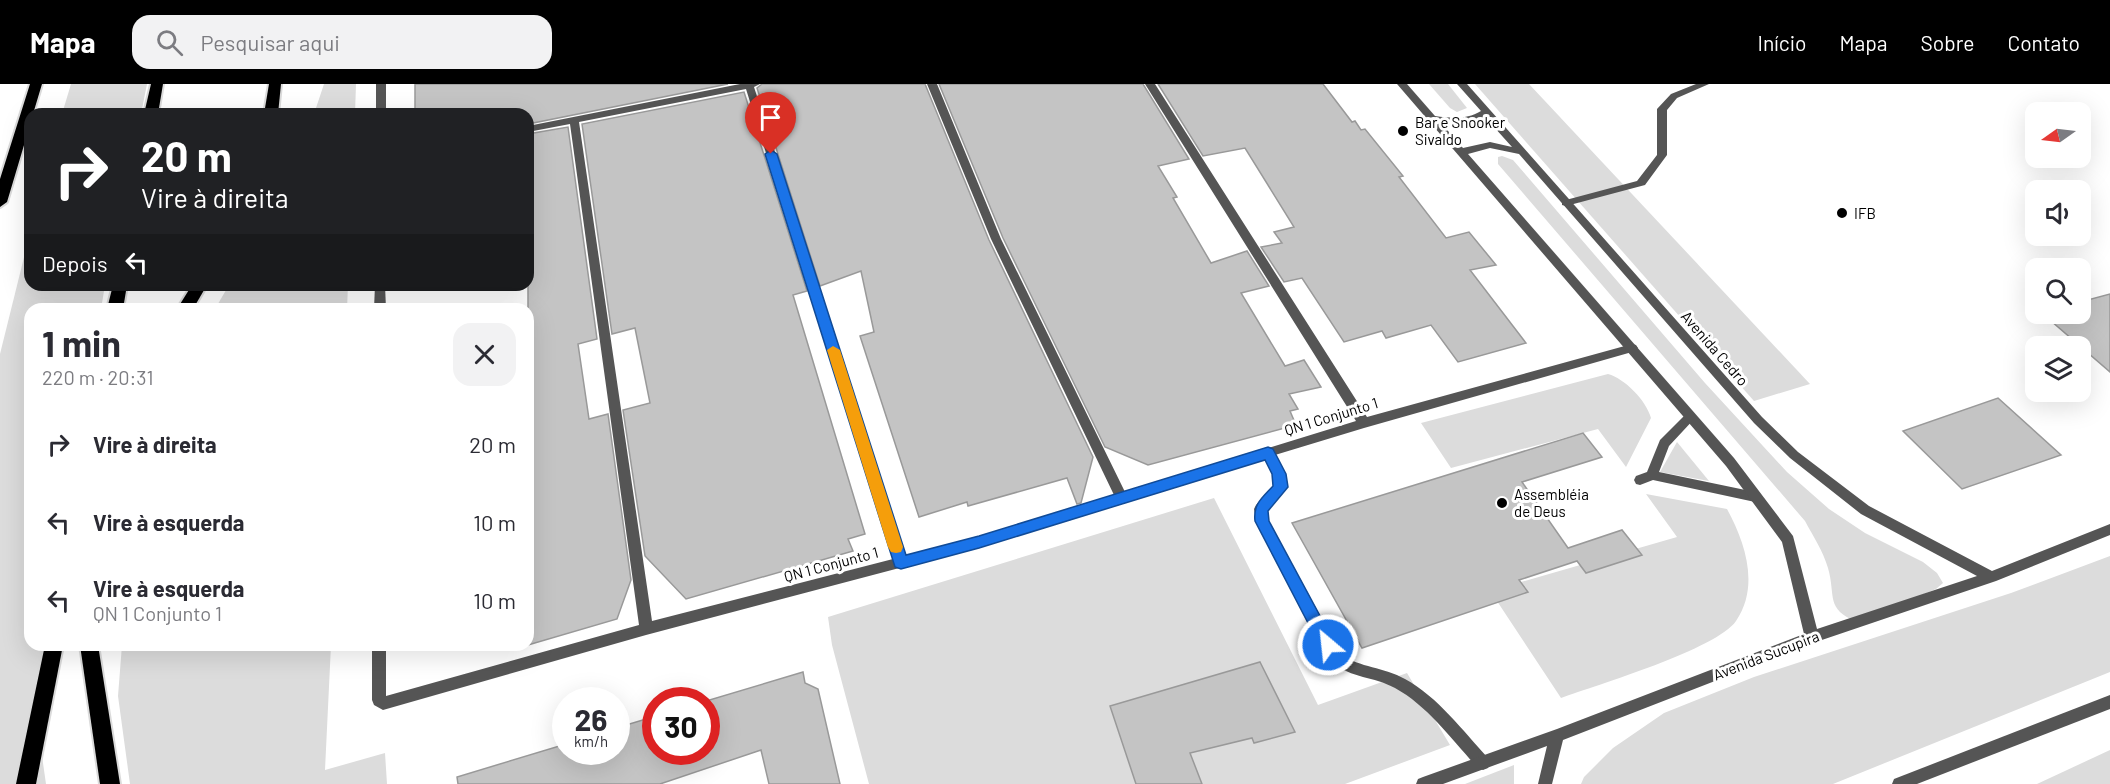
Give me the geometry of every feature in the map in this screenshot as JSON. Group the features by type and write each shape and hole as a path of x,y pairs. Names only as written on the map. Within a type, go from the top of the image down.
{"highway":[{"path":"29,108 36,84"},
{"path":"153,108 157,84"},
{"path":"272,108 275,84"},
{"path":"0,202 24,123"},
{"path":"26,784 53,651"},
{"path":"90,651 110,784"}],"street":[{"path":"381,84 381,108"},
{"path":"932,84 996,239 1122,498"},
{"path":"1150,84 1364,423"},
{"path":"1402,84 1730,462 1788,540 1812,637"},
{"name":"Avenida Cedro","path":"1462,84 1758,420 1794,455 1865,510 1991,577"},
{"path":"1566,203 1641,183 1662,155 1662,109 1674,96 1704,84"},
{"path":"534,128 753,85 901,563"},
{"path":"1431,119 1465,122 1478,119 1487,111"},
{"path":"574,120 646,629"},
{"path":"1461,152 1490,145 1523,152"},
{"name":"QN 1 Conjunto 1","path":"379,651 379,700 382,702 646,629 901,563 1364,423 1632,348"},
{"path":"1690,417 1664,443 1646,478 1755,497"},
{"path":"1268,453 1279,474 1281,487 1260,509 1262,521 1336,658 1347,668 1403,684 1483,763"},
{"name":"Avenida Sucupira","path":"1423,784 1557,736 1812,637 1991,577 2110,529"},
{"path":"1899,784 2110,702"},
{"path":"1545,784 1557,736"}],"shaded area":[{"path":"71,84 147,84 142,108 64,108"},
{"path":"324,84 356,84 355,108 316,108"},
{"path":"1429,84 1448,84 1467,108 1457,112 1450,108"},
{"path":"1475,84 1529,84 1810,384 1754,401"},
{"path":"1498,157 1513,160 1705,383 1787,472 1829,509 1865,533 1923,562 1937,573 1943,583 1936,589 1857,622 1840,612 1834,601 1826,562 1805,521 1498,164"},
{"path":"24,257 24,291 104,291 102,303 24,303 24,651 46,651 41,749 46,784 0,784 0,354"},
{"path":"226,291 348,291 347,303 218,303"},
{"path":"1608,374 1621,380 1634,391 1645,404 1651,418 1626,467 1598,429 1451,468 1421,423"},
{"path":"1677,442 1709,481 1660,472"},
{"path":"1646,494 1727,509 1734,522 1747,564 1747,593 1743,607 1736,621 1725,632 1706,643 1655,665 1561,698 1493,595 1521,582 1677,537"},
{"path":"1214,498 1318,705 1407,673 1450,745 1345,784 869,784 832,645 828,617"},
{"path":"2110,556 2110,672 1833,784 1581,784 1584,777 1613,748 1664,713 1754,677 2011,593"},
{"path":"122,651 331,651 325,770 385,753 387,784 130,784 118,696"},
{"path":"2110,750 2110,784 2037,784"},
{"path":"1514,765 1514,784 1465,784"}],"building":[{"path":"415,84 728,84 534,123 534,108 415,108"},
{"path":"762,84 925,84 989,240 1093,457 1081,503 1077,504 1067,478 968,506 967,502 919,517 860,336 874,332 861,271 820,286 757,88"},
{"path":"939,84 1143,84 1189,159 1158,166 1177,197 1173,198 1211,263 1247,251 1269,286 1241,293 1285,366 1304,360 1321,387 1289,394 1298,409 1290,411 1296,425 1148,465 1105,447 1003,238"},
{"path":"1158,84 1323,84 1352,122 1355,121 1361,130 1365,129 1403,176 1399,177 1446,238 1469,232 1496,265 1470,270 1526,343 1458,362 1431,325 1386,338 1382,331 1344,342 1302,278 1284,282 1261,247 1282,243 1274,232 1294,227 1245,148 1203,156"},
{"path":"744,92 807,291 793,295 865,534 848,539 853,551 686,599 645,556 623,410 650,403 635,328 612,334 582,124"},
{"path":"568,127 597,339 578,344 589,419 608,414 631,580 617,619 534,643 534,303 528,303 528,291 534,291 534,133"},
{"path":"2110,294 2110,372 2091,356 2091,336 2068,336 2055,324 2091,324 2091,299"},
{"path":"1998,398 2061,455 1962,489 1903,431"},
{"path":"1583,433 1602,457 1522,482 1568,548 1622,530 1642,555 1586,573 1577,561 1519,580 1528,592 1362,648 1292,523"},
{"path":"1260,662 1295,732 1254,743 1252,738 1190,753 1202,784 1136,784 1110,706"},
{"path":"803,672 805,683 818,689 840,784 769,784 761,750 720,764 720,697"},
{"path":"642,720 642,765 716,765 660,784 458,784 457,777 552,748 552,765 630,765 630,724"}],"slow traffic":[{"path":"833,350 896,547"}],"place":[{"name":"Bar e Snooker Sivaldo","path":"1403,131"},
{"name":"IFB","path":"1842,213"},
{"name":"Assembléia de Deus","path":"1502,503"}],"route":[{"path":"771,154 901,563 979,542 1268,453 1279,474 1281,487 1260,509 1262,521 1328,645"}]}
